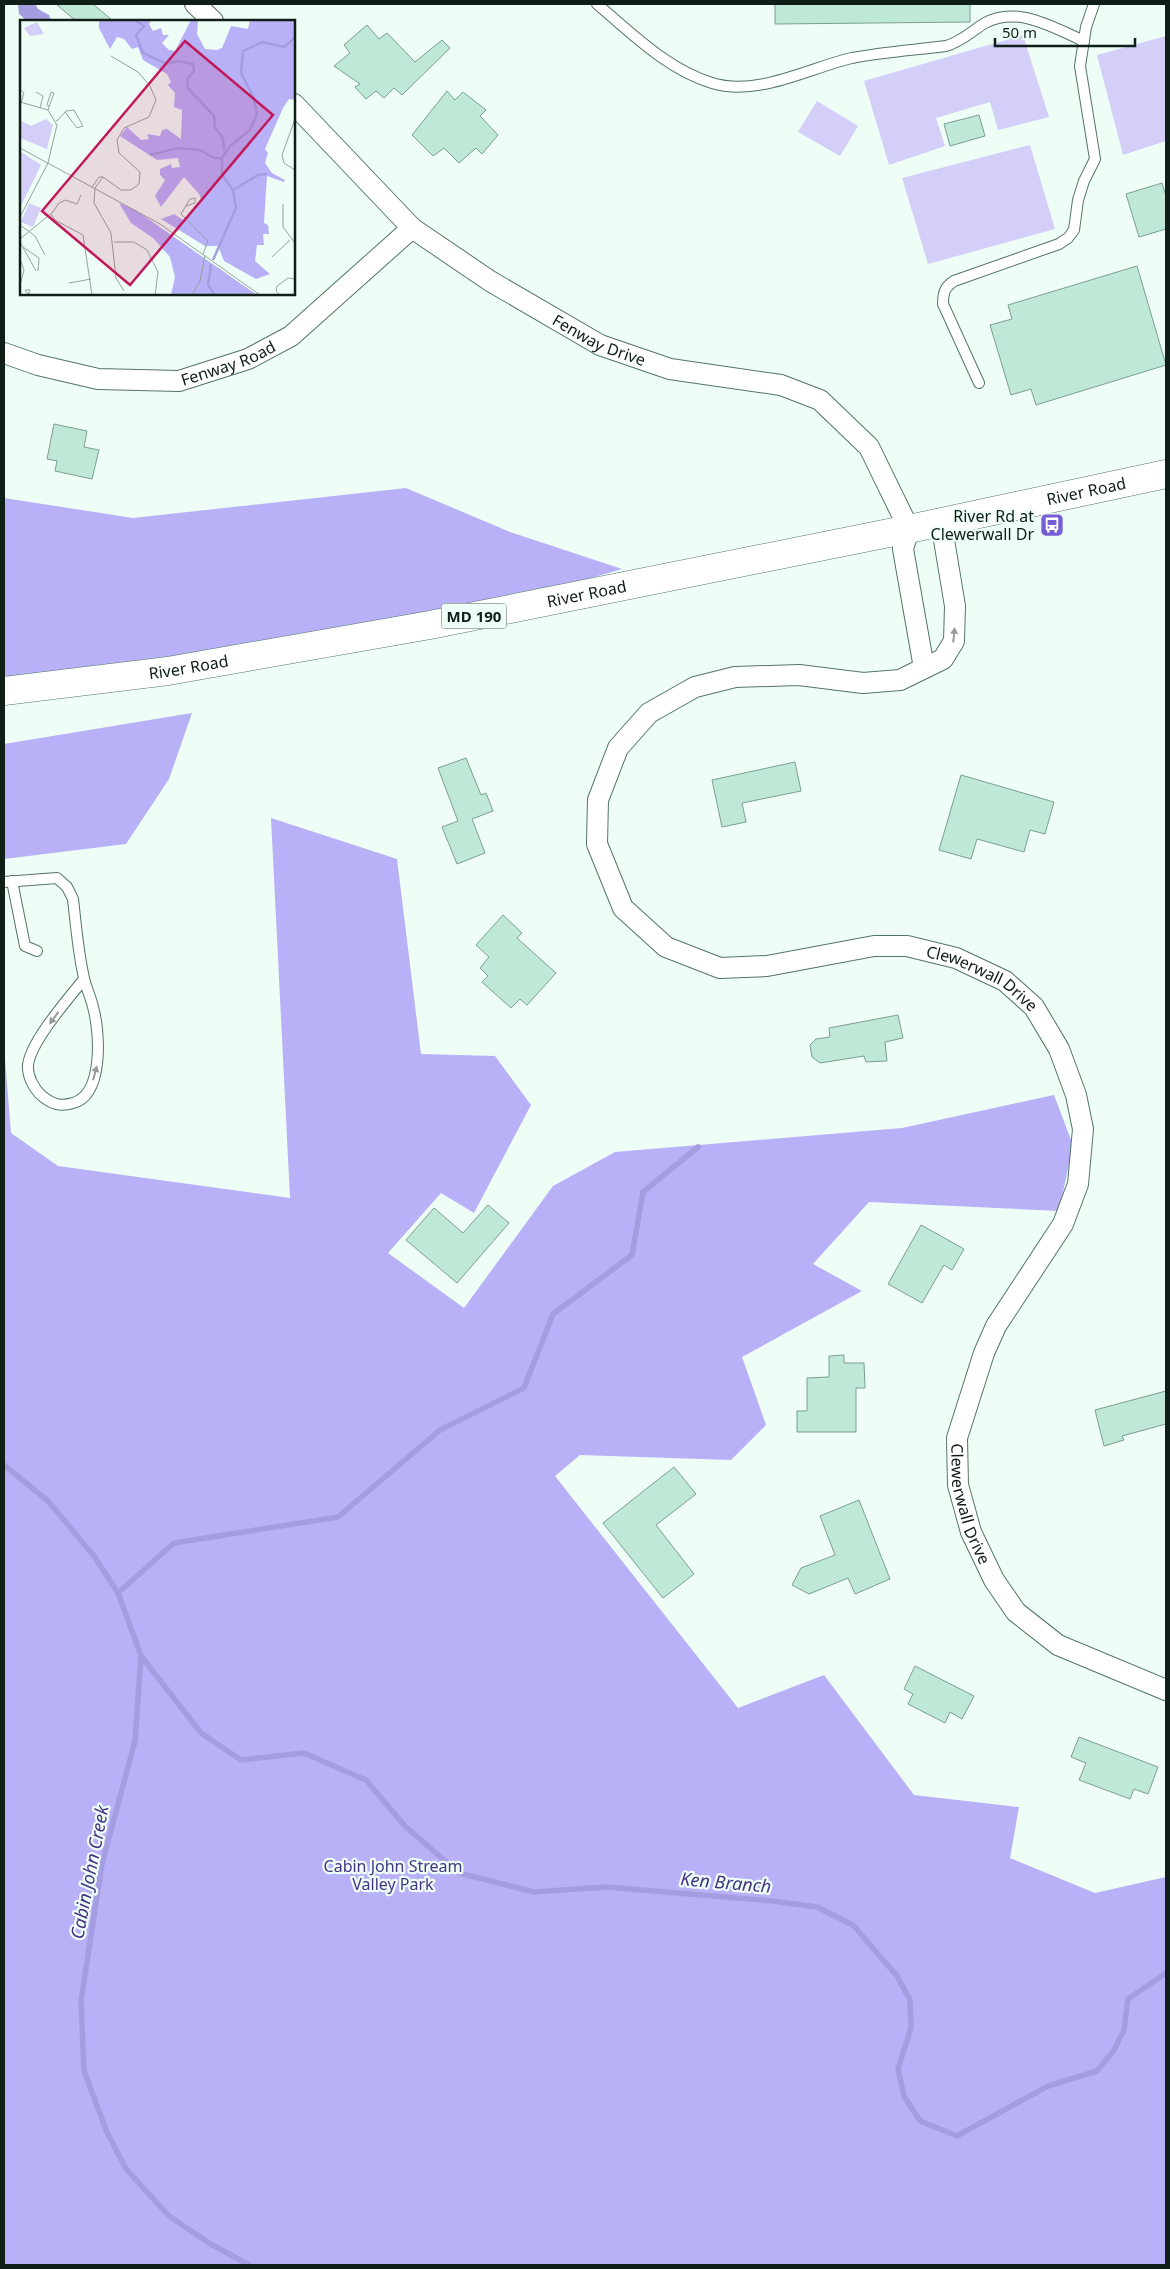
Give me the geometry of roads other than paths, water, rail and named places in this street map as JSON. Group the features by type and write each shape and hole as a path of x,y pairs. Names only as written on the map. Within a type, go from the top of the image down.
{"main road":[{"name":"River Road","path":"4,691 168,671 430,625 909,529 1166,474"}],"street":[{"path":"195,4 212,20"},
{"name":"Fenway Drive","path":"295,105 412,228 490,281 600,345 670,369 781,386 820,400 869,447 909,529"},
{"name":"Fenway Road","path":"4,354 38,365 107,379 179,380 248,360 291,336 412,228"},
{"name":"Clewerwall Drive","path":"941,522 955,606 954,641 943,659 900,680 864,683 799,675 735,677 695,687 649,713 618,748 598,800 597,844 623,908 666,946 720,968 767,966 874,946 907,946 956,958 1005,982 1034,1007 1059,1049 1076,1095 1083,1129 1078,1184 1063,1224 996,1326 984,1353 957,1438 958,1485 970,1532 994,1580 1016,1612 1058,1645 1166,1690"},
{"path":"909,529 903,549 924,668"}],"lane":[{"path":"597,4 636,37 684,71 714,84 725,85 765,83 871,54 946,46 954,44 986,22 1011,16 1028,18 1084,41"},
{"path":"979,383 943,304 943,294 946,286 954,281 1059,244 1068,238 1074,230 1080,193 1084,180 1095,159 1080,66 1086,27 1094,4"},
{"path":"37,951 26,946 8,882 57,878 67,887 73,899 84,979 94,1007 98,1036 97,1064 90,1091 76,1102 62,1106 50,1102 39,1093 31,1081 28,1066 33,1052 51,1021 84,979"}],"waterway":[{"path":"118,1593 174,1543 338,1517 440,1430 524,1388 553,1314 632,1255 643,1192 698,1147"},
{"name":"Cabin John Creek","path":"4,1465 48,1501 94,1556 118,1593 141,1656 135,1741 102,1864 81,2001 84,2071 106,2130 126,2169 169,2216 209,2243 249,2265"},
{"name":"Ken Branch","path":"141,1656 201,1733 241,1760 304,1753 366,1780 405,1826 459,1873 534,1892 606,1887 772,1901 817,1907 853,1925 897,1976 910,2000 911,2028 898,2069 904,2096 920,2121 957,2136 1048,2086 1097,2071 1114,2050 1124,2030 1128,1999 1166,1973"}],"place":[{"name":"River Rd at Clewerwall Dr","path":"1052,525"}],"park label":[{"name":"Cabin John Stream Valley Park","path":"393,1875"}]}
